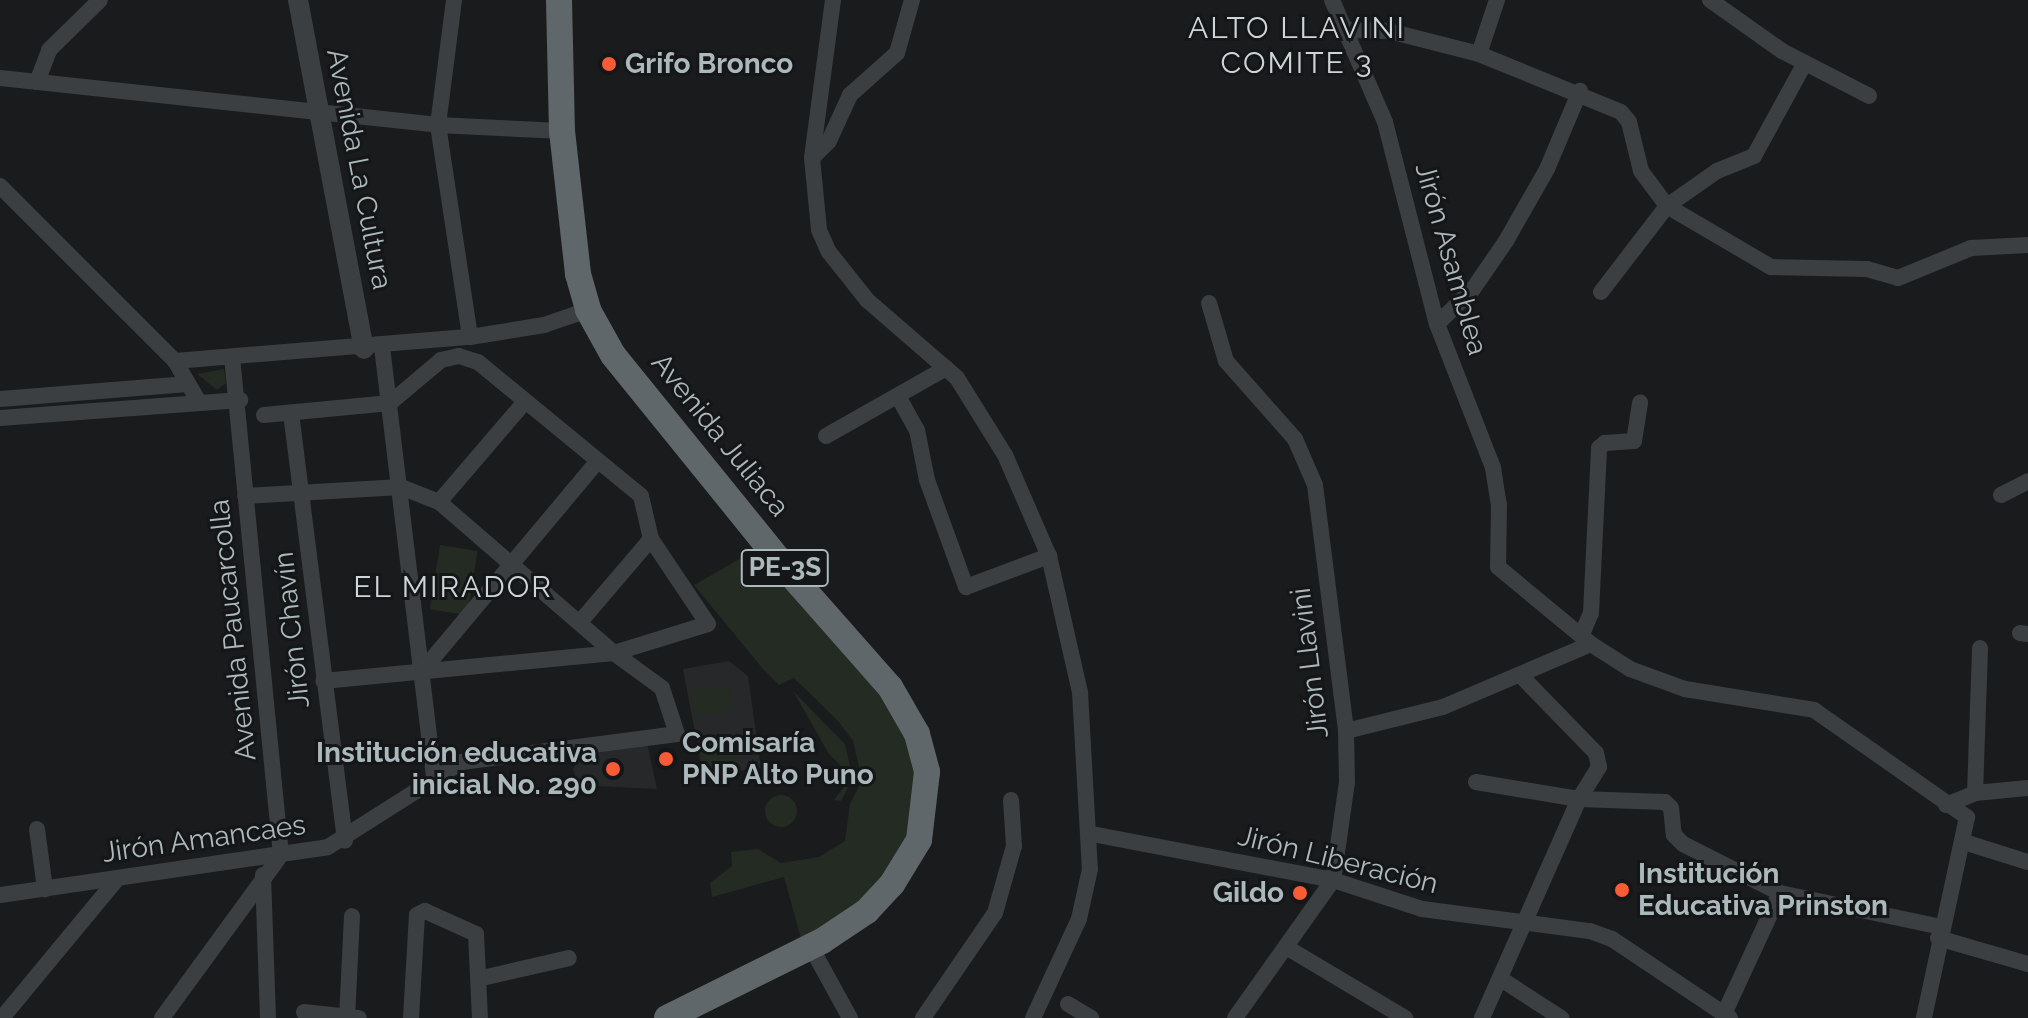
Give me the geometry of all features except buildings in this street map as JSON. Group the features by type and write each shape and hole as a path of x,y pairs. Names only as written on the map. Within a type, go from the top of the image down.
{"highway":[{"name":"Avenida Juliaca","path":"559,0 562,131 578,274 588,310 613,355 792,576 890,687 917,734 928,796 919,840 892,884 867,911 811,947 667,1018"}],"street":[{"path":"37,82 49,50 100,0"},
{"name":"Avenida La Cultura","path":"298,0 373,348"},
{"path":"454,0 438,125 470,337"},
{"path":"833,0 812,158 819,230 829,252 867,300 946,368 1005,455 1049,556 1084,721 1092,834 1079,919 1033,1018"},
{"path":"812,158 829,141 850,95 899,51 912,0"},
{"name":"Jirón Asamblea","path":"1332,0 1347,30 1401,173 1437,324 1493,468 1499,504 1496,563 1510,580 1586,639"},
{"path":"1479,54 1497,0"},
{"path":"1710,0 1805,63 1869,96"},
{"path":"1347,30 1389,31 1479,54 1580,91 1625,116 1641,171 1667,206 1753,259 1789,271 1867,269 1906,277 1971,248 2028,245"},
{"path":"1601,292 1667,206 1717,171 1754,156 1805,63"},
{"path":"0,78 322,110 438,125 562,131"},
{"path":"1437,324 1473,289 1506,241 1547,169 1580,91"},
{"path":"0,186 175,361 199,402"},
{"name":"Jirón Llavini","path":"1209,303 1226,361 1295,439 1315,485 1346,731 1347,782 1333,880 1235,1018"},
{"path":"175,361 373,348 470,337 544,325 588,310"},
{"path":"373,348 390,403 434,776"},
{"path":"264,415 390,403 441,360 459,356 478,362 596,463 641,496 651,539 708,624 614,653 323,681"},
{"name":"Avenida Paucarcolla","path":"232,357 240,400 245,496 281,855"},
{"path":"826,436 899,398 946,368"},
{"path":"0,399 187,384"},
{"path":"899,398 917,430 927,480 966,587 1049,556"},
{"path":"0,418 240,400"},
{"path":"1346,731 1443,707 1521,676 1586,639 1591,613 1599,448 1605,443 1634,441 1640,402"},
{"path":"439,502 524,403"},
{"name":"Jirón Chavín","path":"291,413 345,841"},
{"path":"421,670 514,564 596,463"},
{"path":"2001,495 2028,481"},
{"path":"245,496 401,487 439,502 614,653"},
{"path":"580,622 651,539"},
{"path":"1586,639 1650,679 1814,710 1967,817 1924,1018"},
{"path":"1975,793 1980,648"},
{"name":"Jirón Amancaes","path":"0,895 281,855 345,841 434,776 470,760 677,734 666,693 614,653"},
{"path":"1482,1018 1526,926 1579,799 1599,767 1596,753 1521,676"},
{"path":"1476,782 1579,799 1665,802 1671,808 1674,835 1683,844 1780,893 1940,933 2028,964"},
{"path":"1946,805 1975,793 2028,788"},
{"path":"923,1018 995,913 1014,846 1011,800"},
{"path":"37,829 45,889"},
{"name":"Jirón Liberación","path":"1092,834 1333,880 1422,909 1526,926 1590,931 1612,939 1727,1016"},
{"path":"1964,842 2028,862"},
{"path":"162,1018 263,875 281,855"},
{"path":"263,875 268,1018"},
{"path":"2,1018 117,879"},
{"path":"1727,1016 1780,893"},
{"path":"411,1018 418,912 472,929 482,978 480,1018"},
{"path":"347,1018 352,916"},
{"path":"811,947 850,1018"},
{"path":"1286,947 1405,1018"},
{"path":"482,978 569,958"},
{"path":"1501,979 1561,1018"},
{"path":"1068,1004 1091,1018"},
{"path":"304,1012 359,1018"}],"shaded area":[{"path":"224,369 226,383 217,390 197,374"},
{"path":"767,543 847,641 915,754 916,818 882,889 803,946 784,877 712,897 710,883 732,866 731,852 758,849 781,863 819,857 845,841 850,804 862,780 853,741 838,721 794,678 779,685 694,585"},
{"path":"440,545 478,551 467,615 430,609"},
{"path":"729,661 748,676 761,768 703,775 683,669"},
{"path":"728,685 732,711 695,717 690,691"},
{"path":"793,691 845,744 853,779 841,801 834,800 844,787 844,769 829,754"},
{"path":"735,736 740,768 703,773 698,742"},
{"name":"Institución educativa inicial No. 290","path":"647,743 657,789 577,785 570,754"},
{"path":"781,795 792,800 797,811 792,822 781,827 770,822 765,811 770,800"}],"place":[{"name":"Grifo Bronco","path":"609,64"},
{"name":"Comisaría PNP Alto Puno","path":"666,759"},
{"name":"Institución educativa inicial No. 290","path":"613,769"},
{"name":"Institución Educativa Prinston","path":"1622,890"},
{"name":"Gildo","path":"1300,893"}],"district":[{"name":"ALTO LLAVINI COMITE 3","path":"1297,45"},
{"name":"EL MIRADOR","path":"453,587"}]}
